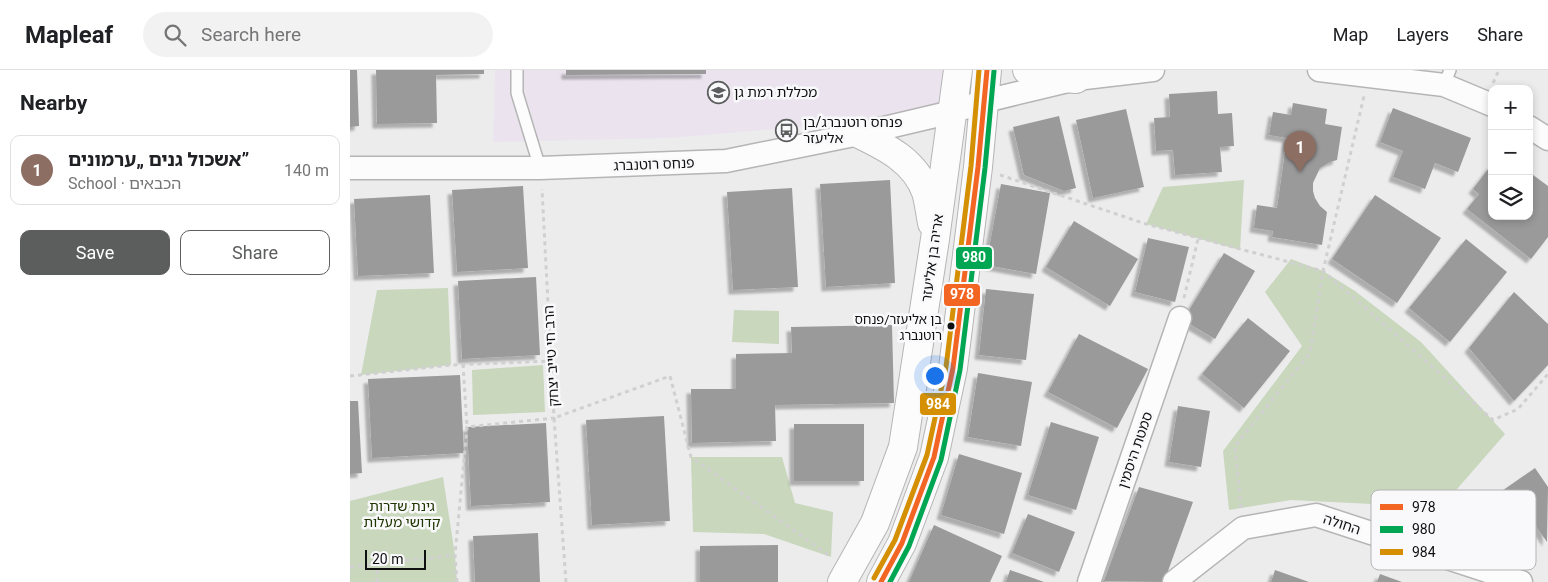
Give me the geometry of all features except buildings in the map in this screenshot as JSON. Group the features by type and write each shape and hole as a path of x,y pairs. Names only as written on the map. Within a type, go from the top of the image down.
{"street":[{"name":"אריה בן אליעזר","path":"842,582 875,523 903,447 935,239 958,70"},
{"path":"882,582 902,543 934,457 953,368 988,70"},
{"path":"1027,70 1044,76 1076,79"},
{"name":"פנחס רוטנברג","path":"350,168 540,168 726,161 859,134 952,112 985,101 1076,79 1153,70"},
{"path":"1319,70 1368,76 1447,78 1488,103"},
{"path":"1533,130 1548,139"},
{"path":"859,134 888,148 911,166 926,191 935,239"},
{"name":"סמטת היסמין","path":"1089,582 1180,318"},
{"name":"החולה","path":"1174,582 1243,528 1316,515 1371,533"},
{"name":"החולה","path":"1484,570 1521,582"}],"lane":[{"path":"517,70 517,93 540,168"}],"path":[{"path":"1243,528 1235,446 1310,353 1324,271 1368,76"},
{"name":"הרב חי טייב יצחק","path":"467,427 554,418 540,168"},
{"path":"978,168 1146,224 1324,271 1493,420 1518,409 1548,374"},
{"path":"1180,318 1198,239"},
{"path":"350,376 463,364 551,361"},
{"path":"457,582 455,555 467,427 463,364"},
{"path":"566,582 554,418 670,376 691,457 831,557"},
{"path":"350,567 455,555"},
{"path":"377,564 377,582"}],"shaded area":[{"name":"מכללת רמת גן","path":"495,70 945,70 940,115 670,138 493,142"}],"green space":[{"path":"1244,180 1240,250 1146,224 1163,187"},
{"path":"1291,259 1323,271 1355,291 1421,342 1505,434 1456,490 1371,490 1371,504 1291,500 1229,510 1223,451 1302,346 1265,292"},
{"path":"448,288 451,365 361,375 377,290"},
{"path":"734,310 779,311 779,344 732,342"},
{"path":"543,365 545,412 473,415 472,370"},
{"path":"691,457 782,457 795,503 833,512 831,557 764,534 693,532"},
{"name":"גינת שדרות קדושי מעלות","path":"443,477 455,555 457,582 350,582 350,501"}],"transit line":[{"name":"984","path":"874,578 895,540 927,455 946,367 971,166 979,70"},
{"name":"978","path":"881,582 902,543 934,457 953,368 978,167 987,70"},
{"name":"980","path":"890,582 909,546 941,460 960,370 985,168 994,71"}],"place":[{"name":"מכללת רמת גן","path":"718,92"},
{"name":"פנחס רוטנברג/בן אליעזר","path":"787,130"},
{"name":"אשכול גנים „ערמונים”","path":"1300,172"},
{"name":"בן אליעזר/פנחס רוטנברג","path":"951,326"}]}
